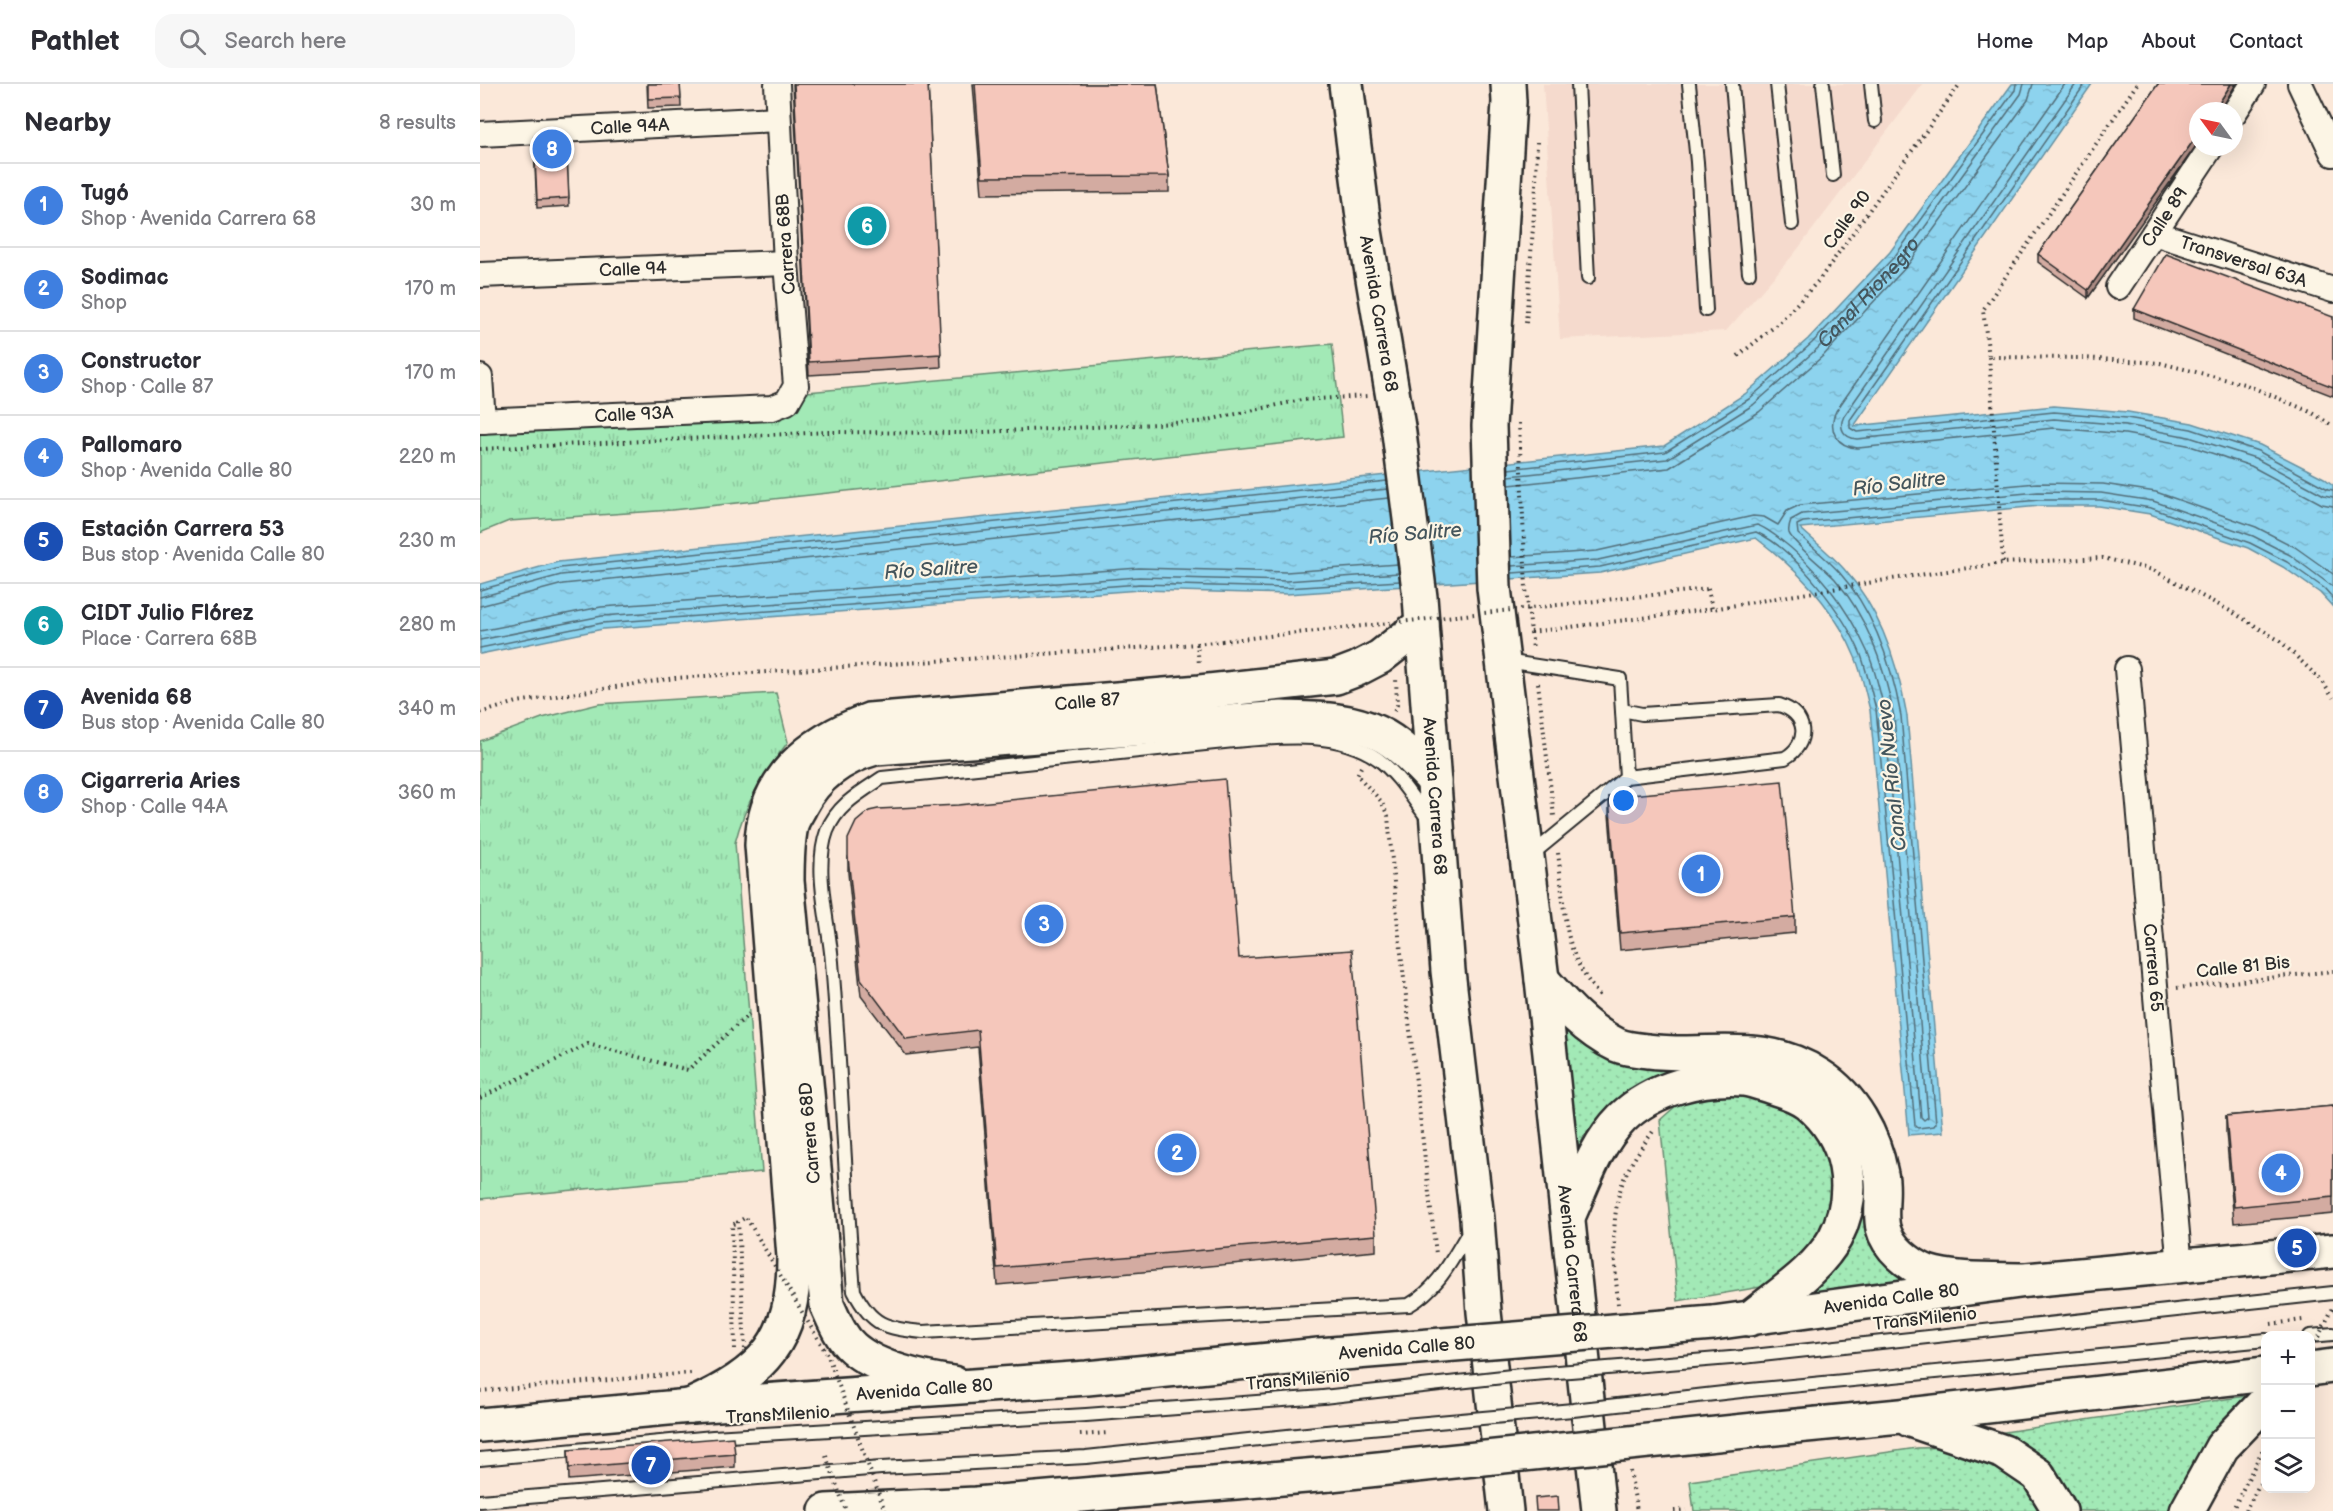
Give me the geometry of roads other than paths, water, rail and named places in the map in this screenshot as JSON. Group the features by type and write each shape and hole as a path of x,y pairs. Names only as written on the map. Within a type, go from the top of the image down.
{"main road":[{"name":"Avenida Carrera 68","path":"1346,84 1364,225 1399,433 1421,610 1448,971 1477,1219 1484,1312 1506,1511"},
{"name":"Avenida Carrera 68","path":"1508,84 1504,423 1510,589 1503,660 1542,980 1599,1511"},
{"name":"Calle 87","path":"770,801 790,769 803,755 830,737 868,720 1200,692 1336,677 1380,657 1421,610"},
{"name":"Calle 87","path":"808,792 833,766 854,754 875,747 1282,718 1326,719 1378,733 1404,752 1434,781"},
{"name":"Carrera 68D","path":"808,792 791,823 787,881 827,1305 838,1330 854,1348 873,1359 917,1377 970,1385"},
{"name":"Carrera 68D","path":"690,1406 737,1381 763,1361 778,1339 792,1290 794,1257 762,845 762,827 770,801"},
{"path":"1542,980 1579,1020 1599,1036 1620,1046 1667,1053 1750,1051 1787,1059 1820,1076 1845,1096 1866,1128 1882,1174 1883,1229 1902,1256 1928,1272 1947,1276 2027,1280"},
{"path":"1568,1217 1604,1139 1623,1118 1649,1097 1673,1088 1709,1080 1746,1079 1807,1101 1824,1119 1837,1141 1848,1168 1848,1203 1835,1237 1822,1257 1749,1319"},
{"name":"Avenida Calle 80","path":"480,1425 690,1406 1087,1378 1319,1355 1713,1323 2027,1280 2333,1251"},
{"path":"826,1511 1037,1499 1330,1474 1900,1416 2261,1374"},
{"path":"2187,1511 2222,1448 2261,1405"},
{"path":"1900,1416 2004,1452 2038,1475 2060,1511"},
{"path":"1003,1511 1037,1499"}],"street":[{"name":"Carrera 68B","path":"777,84 786,263 796,386 787,402"},
{"path":"2241,102 2253,84"},
{"path":"2300,84 2333,154"},
{"name":"Calle 94A","path":"480,134 778,119"},
{"name":"Calle 89","path":"2118,286 2205,156"},
{"name":"Transversal 63A","path":"2154,232 2333,291"},
{"name":"Calle 94","path":"480,276 786,263"},
{"path":"480,377 482,421"},
{"name":"Calle 93A","path":"482,421 772,408 787,402"},
{"name":"Carrera 65","path":"2127,669 2180,1267"}],"lane":[{"path":"1578,84 1588,278"},
{"path":"1689,84 1697,162 1706,310"},
{"path":"1732,84 1749,273"},
{"path":"1777,84 1792,224"},
{"path":"1823,84 1833,175"},
{"path":"1871,84 1875,121"},
{"path":"1503,660 1620,680 1626,777"},
{"path":"1527,857 1626,777 1785,758 1797,749 1803,734 1801,722 1795,713 1779,705 1642,714 1622,710"},
{"path":"1438,833 1400,781 1377,759 1351,745 1324,739 1280,738 882,778 852,797 839,811 827,831 821,867 832,960 854,1291 865,1311 877,1321 895,1329 923,1332 1409,1305 1424,1296 1439,1281 1477,1219"},
{"name":"TransMilenio","path":"480,1459 713,1437 1086,1415 1323,1397 1521,1375 1743,1357 2333,1293"},
{"path":"2315,1336 2333,1334"},
{"path":"480,1501 870,1469 1086,1457 2261,1340"}],"water":[{"path":"2012,84 2092,84 1854,426 2054,406 2128,412 2192,423 2260,445 2324,478 2333,485 2333,607 2320,593 2283,567 2248,548 2150,514 2099,506 2040,506 1800,528 1839,564 1868,602 1886,638 1903,696 1907,716 1943,1132 1909,1135 1870,710 1860,670 1847,639 1826,606 1800,576 1756,538 1600,573 1287,594 1140,590 603,629 480,654 480,584 558,562 1664,446 1745,394 1808,339 1890,252"}],"place":[{"name":"Cigarreria Aries","path":"552,149"},
{"name":"CIDT Julio Flórez","path":"867,226"},
{"name":"Tugó","path":"1701,874"},
{"name":"Constructor","path":"1044,924"},
{"name":"Sodimac","path":"1177,1153"},
{"name":"Pallomaro","path":"2281,1173"},
{"name":"Estación Carrera 53","path":"2297,1248"},
{"name":"Avenida 68","path":"651,1465"}],"water label":[{"name":"Canal Rionegro","path":"1871,296"},
{"name":"Río Salitre","path":"1899,484"},
{"name":"Río Salitre","path":"1415,534"},
{"name":"Río Salitre","path":"931,570"},
{"name":"Canal Río Nuevo","path":"1892,775"}]}
